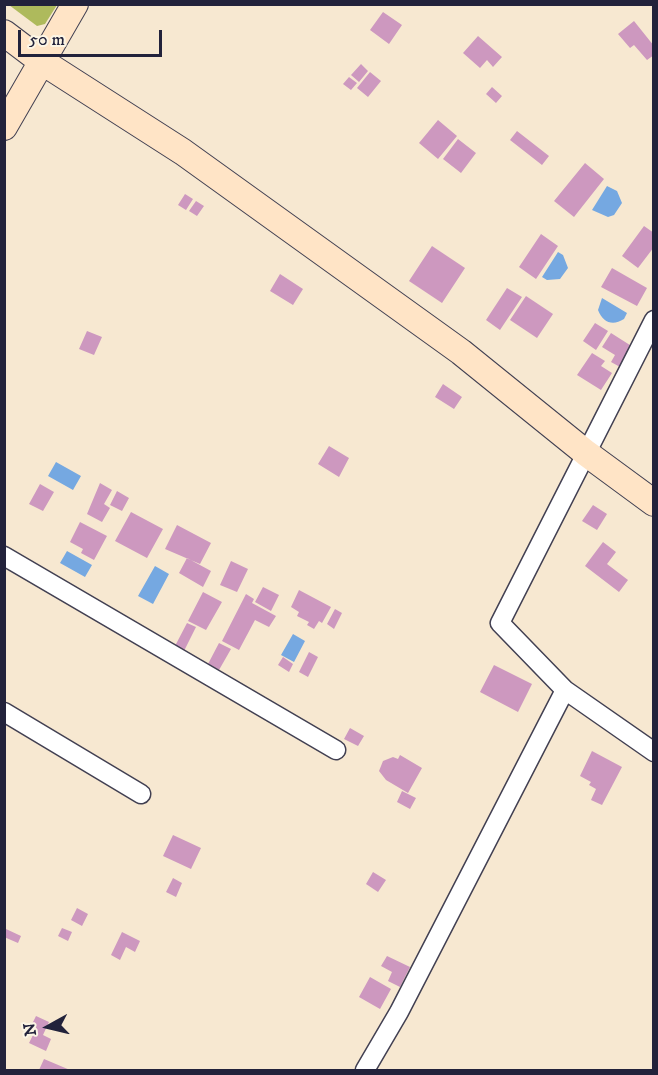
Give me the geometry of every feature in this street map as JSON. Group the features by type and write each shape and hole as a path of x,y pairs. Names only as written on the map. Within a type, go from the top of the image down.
{"street":[{"path":"4,127 75,4"},
{"path":"4,33 41,61 183,152 452,345 586,453 654,503"},
{"path":"654,320 500,623 565,690 654,752"},
{"path":"4,556 336,750"},
{"path":"365,1071 399,1012 565,690"},
{"path":"4,712 141,794"}],"green space":[{"path":"9,5 57,5 45,24 37,26"}],"water":[{"path":"607,186 617,191 622,203 614,215 608,217 592,210"},
{"path":"558,252 563,255 568,268 560,279 547,280 542,277"},
{"path":"602,298 627,313 624,319 612,323 603,318 598,310"},
{"path":"56,462 81,476 73,490 48,476"},
{"path":"67,551 92,565 85,577 60,563"},
{"path":"155,566 169,574 153,604 138,596"},
{"path":"293,634 305,641 294,662 281,655"}],"building":[{"path":"383,12 402,25 389,44 370,30"},
{"path":"634,21 654,46 654,55 647,60 634,45 630,48 618,34"},
{"path":"478,36 502,57 493,67 487,60 480,68 463,53"},
{"path":"361,64 368,71 359,82 351,75"},
{"path":"370,72 381,81 368,97 357,88"},
{"path":"349,77 357,83 351,90 343,84"},
{"path":"492,87 502,96 496,103 486,94"},
{"path":"438,120 457,136 438,159 419,143"},
{"path":"517,131 549,156 542,165 510,140"},
{"path":"458,139 476,153 461,173 443,159"},
{"path":"585,163 604,179 574,217 554,201"},
{"path":"185,194 193,199 186,210 178,205"},
{"path":"196,201 204,206 197,216 189,211"},
{"path":"644,226 654,233 654,247 638,268 622,256"},
{"path":"541,234 558,246 536,279 519,267"},
{"path":"432,246 465,268 442,303 409,281"},
{"path":"612,268 647,288 637,306 601,287"},
{"path":"280,274 303,289 293,305 270,291"},
{"path":"507,288 522,297 500,330 486,320"},
{"path":"526,296 553,314 537,338 510,320"},
{"path":"595,323 608,331 596,350 583,341"},
{"path":"87,331 102,337 94,355 79,349"},
{"path":"611,333 633,347 620,367 611,362 615,355 602,347"},
{"path":"592,353 605,361 601,366 612,373 601,390 577,375"},
{"path":"443,384 462,397 454,409 435,397"},
{"path":"329,446 349,458 339,477 318,464"},
{"path":"100,483 112,490 104,504 110,508 102,522 87,514"},
{"path":"40,484 54,492 43,511 29,504"},
{"path":"117,491 129,498 122,511 110,505"},
{"path":"593,505 607,514 597,530 582,521"},
{"path":"131,512 163,529 147,558 115,541"},
{"path":"80,522 107,536 94,560 81,553 83,549 70,542"},
{"path":"177,525 211,543 200,564 165,549"},
{"path":"603,542 616,552 607,564 628,580 619,592 585,566"},
{"path":"187,558 211,571 203,587 179,573"},
{"path":"231,561 248,569 237,592 220,585"},
{"path":"263,587 279,595 271,611 255,602"},
{"path":"299,590 331,607 322,623 319,621 314,629 307,625 309,622 297,616 299,612 291,607"},
{"path":"203,592 222,602 206,630 188,621"},
{"path":"246,594 254,599 252,603 276,616 269,627 255,620 239,650 222,641"},
{"path":"335,609 342,613 334,629 327,624"},
{"path":"187,623 196,627 184,651 175,646"},
{"path":"219,643 231,649 219,670 208,664"},
{"path":"309,652 318,657 308,677 299,672"},
{"path":"283,657 293,664 289,672 278,665"},
{"path":"494,665 532,684 518,712 480,692"},
{"path":"350,728 364,736 358,746 344,739"},
{"path":"592,751 622,767 602,805 591,800 596,789 589,785 591,782 580,776"},
{"path":"400,755 422,768 408,793 386,780 379,771 383,761 393,757 398,759"},
{"path":"402,791 416,798 410,809 397,802"},
{"path":"173,835 201,848 191,869 163,856"},
{"path":"373,872 386,880 378,892 366,884"},
{"path":"173,878 182,883 176,897 166,892"},
{"path":"77,908 88,914 82,926 71,920"},
{"path":"62,928 72,932 68,941 58,936"},
{"path":"6,929 21,936 18,943 4,937"},
{"path":"122,932 140,941 135,952 126,947 120,960 111,955"},
{"path":"387,956 410,967 400,987 388,981 392,972 381,966"},
{"path":"370,977 391,989 380,1009 359,997"},
{"path":"36,1016 49,1022 43,1035 51,1039 46,1051 29,1043 35,1031 30,1028"},
{"path":"44,1059 70,1070 39,1070"}]}
